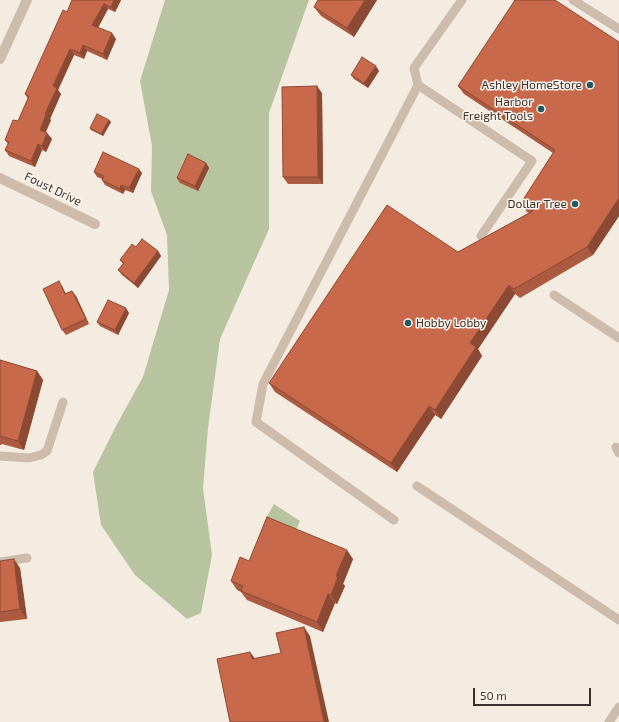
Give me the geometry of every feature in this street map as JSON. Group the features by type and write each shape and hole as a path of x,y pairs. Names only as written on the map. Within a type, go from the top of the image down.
{"street":[{"path":"0,58 27,0"},
{"name":"Foust Drive","path":"0,178 94,224"}],"lane":[{"path":"394,520 256,422 263,384 418,86 414,68 462,0"},
{"path":"573,0 619,29"},
{"path":"418,86 532,161 481,236"},
{"path":"554,295 619,338"},
{"path":"0,456 35,457 47,450 63,402"},
{"path":"417,486 619,620"},
{"path":"0,562 27,558"},
{"path":"609,722 619,707"}],"green space":[{"path":"165,0 309,0 269,113 269,229 220,339 208,428 203,488 212,555 201,613 187,619 135,575 101,525 93,472 143,377 169,290 167,235 151,191 152,146 140,81"},
{"path":"274,504 300,521 294,535 264,522"}],"building":[{"path":"72,0 114,0 111,7 104,4 92,25 112,33 103,54 83,45 80,53 70,49 53,86 57,88 45,114 46,115 40,130 47,133 42,146 38,144 31,161 5,150 9,142 5,140 13,120 18,121 29,96 25,94 63,10 67,12"},
{"path":"318,0 365,0 347,28 314,7"},
{"path":"515,0 555,0 619,42 619,198 587,247 514,289 509,285 470,343 476,347 435,410 429,406 391,463 269,383 387,205 458,252 533,211 521,203 555,150 458,86"},
{"path":"362,57 376,66 364,83 351,75"},
{"path":"317,86 318,177 283,177 282,87"},
{"path":"97,114 109,120 101,134 90,128"},
{"path":"103,152 139,169 129,188 121,185 120,189 102,180 104,176 94,172"},
{"path":"188,154 206,163 195,186 177,178"},
{"path":"142,239 158,251 134,283 118,270 124,263 120,260 132,244 136,247"},
{"path":"59,281 65,294 72,291 86,319 62,330 43,289"},
{"path":"108,300 126,308 115,330 97,322"},
{"path":"0,360 37,371 18,441 0,436"},
{"path":"267,517 347,550 336,576 338,577 331,595 328,594 317,622 241,591 243,586 231,581 240,557 249,561"},
{"path":"14,559 20,609 0,612 0,561"},
{"path":"304,627 324,722 230,722 217,659 250,652 252,659 281,653 276,633"}],"place":[{"name":"Ashley HomeStore","path":"590,85"},
{"name":"Harbor Freight Tools","path":"541,109"},
{"name":"Dollar Tree","path":"575,204"},
{"name":"Hobby Lobby","path":"408,323"}]}
